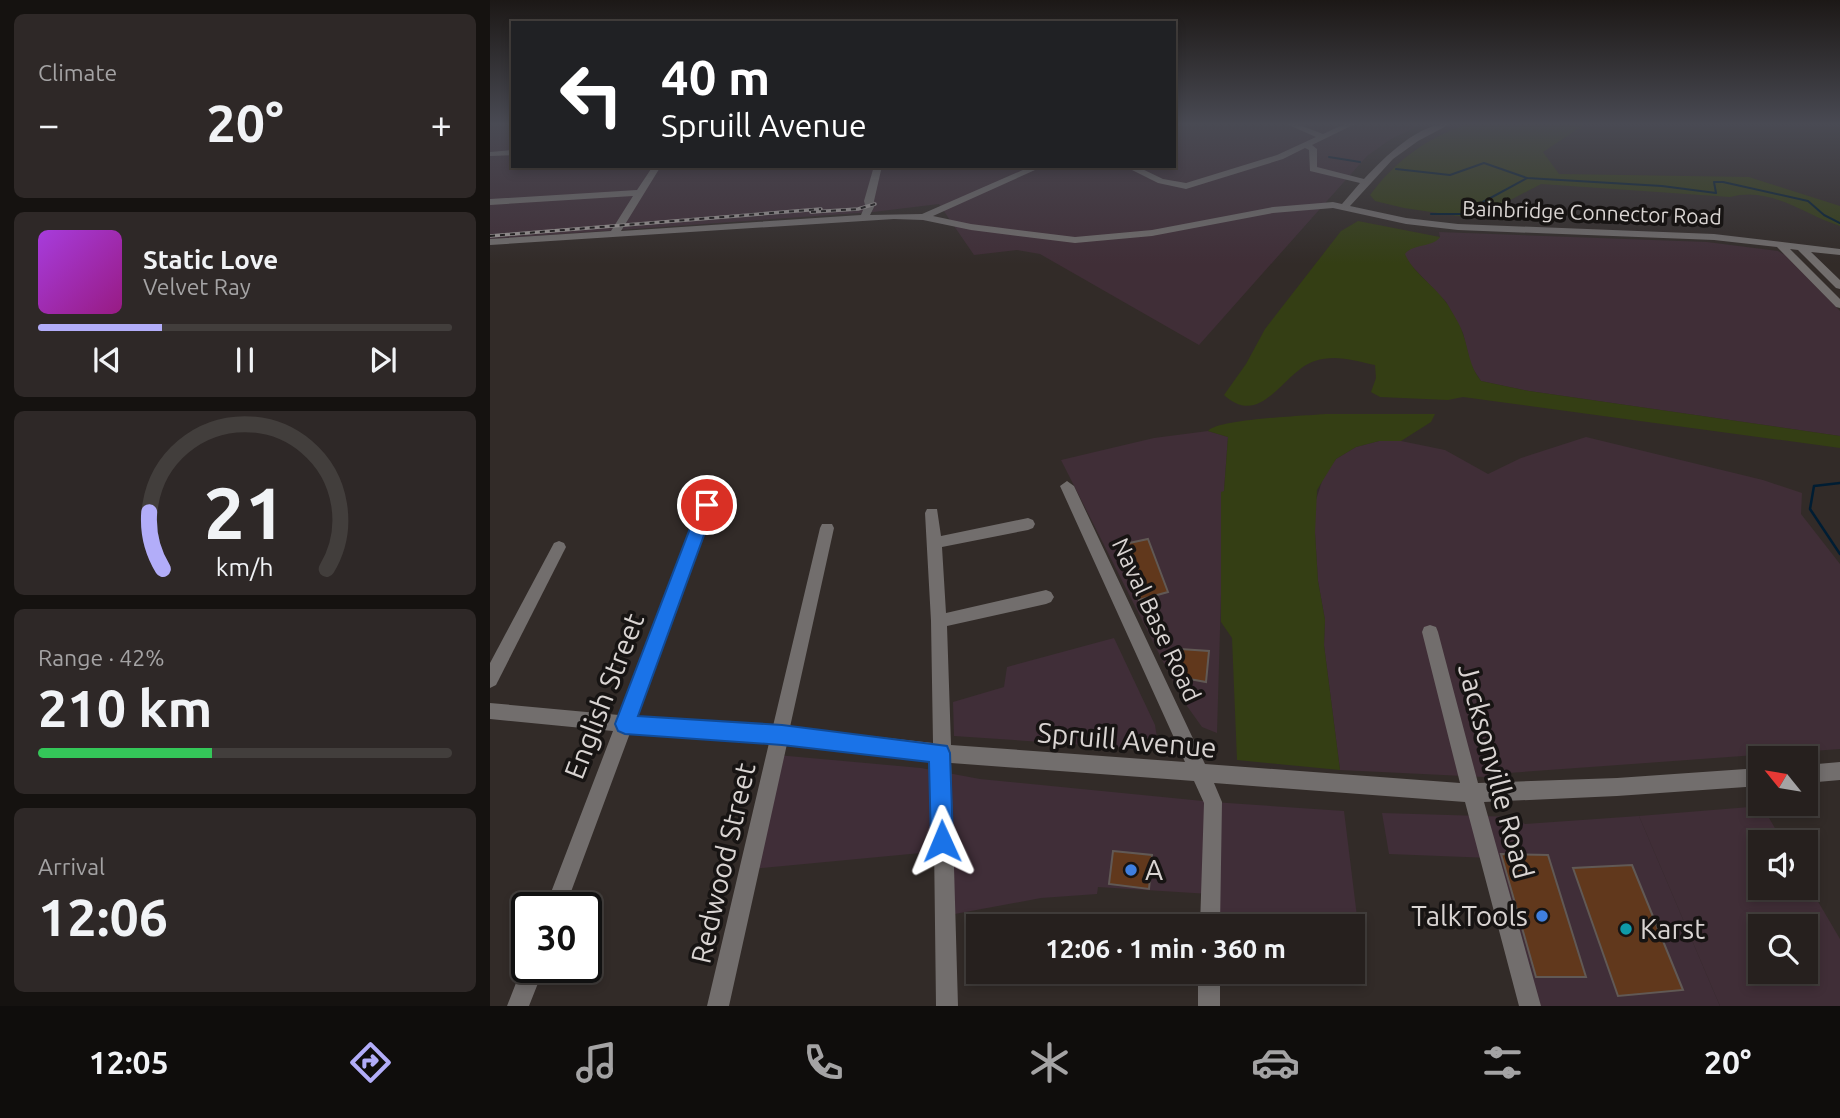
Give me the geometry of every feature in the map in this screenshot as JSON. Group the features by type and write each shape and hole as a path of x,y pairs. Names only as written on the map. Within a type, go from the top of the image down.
{"street":[{"path":"615,232 654,170"},
{"path":"865,216 877,170"},
{"path":"490,242 865,216 923,217 1031,170"},
{"path":"1137,170 1161,181 1186,186 1235,170"},
{"path":"1318,170 1366,182"},
{"path":"1345,207 1376,170"},
{"path":"490,202 638,193"},
{"name":"Bainbridge Connector Road","path":"923,217 971,227 1075,240 1152,233 1273,210 1324,205 1406,221 1458,227 1690,236 1778,243 1840,252"},
{"path":"1778,243 1840,305"},
{"path":"1800,246 1840,286"},
{"name":"Naval Base Road","path":"1066,486 1213,802 1210,914"},
{"name":"English Street","path":"561,892 707,505"},
{"path":"932,513 939,621 947,1006"},
{"path":"934,544 1028,524"},
{"name":"Redwood Street","path":"719,1006 827,528"},
{"path":"490,680 559,547"},
{"path":"939,621 1045,597"},
{"name":"Jacksonville Road","path":"1430,632 1453,731 1473,793 1530,1006"},
{"name":"Spruill Avenue","path":"490,710 625,724 782,735 940,753 1473,793 1748,778"},
{"path":"1818,773 1840,771"},
{"path":"519,1006 527,983"},
{"path":"1209,984 1209,1006"}],"shaded area":[{"path":"490,170 1355,170 1199,345 1040,254 1017,250 974,255 939,204 873,212 490,239"},
{"path":"1439,232 1707,242 1778,251 1840,311 1840,436 1529,391 1481,381 1471,366 1463,333 1446,302 1407,261 1404,254 1409,248 1440,237"},
{"path":"1208,431 1228,437 1217,733 1202,727 1182,699 1061,460 1154,438"},
{"path":"1586,437 1763,480 1802,493 1801,514 1840,564 1840,749 1818,751 1818,746 1748,746 1748,756 1508,773 1505,778 1340,770 1324,645 1325,620 1318,581 1315,533 1315,503 1324,475 1336,459 1356,447 1379,441 1401,441 1445,450 1488,474 1521,458"},
{"path":"1114,638 1155,725 1157,738 1149,749 1139,752 1130,748 954,736 953,702 1004,687 1007,667"},
{"path":"777,755 921,768 980,779 1213,802 1344,811 1357,914 1210,914 1210,894 1098,887 1097,894 1041,898 944,916 942,851 750,869"},
{"path":"1748,807 1748,816 1768,816 1776,830 1748,830 1748,900 1817,900 1840,939 1840,1006 1720,1006 1639,816"},
{"path":"1382,813 1515,817 1525,824 1639,816 1720,1006 1530,1006 1491,858 1389,854"}],"green space":[{"path":"1391,170 1556,170 1559,174 1749,177 1840,206 1840,226 1773,198 1759,195 1730,197 1541,184 1480,216 1465,217 1375,201 1370,195"},
{"path":"1358,221 1440,237 1405,254 1413,267 1448,305 1460,327 1472,364 1481,381 1529,391 1840,436 1840,448 1463,397 1448,400 1380,397 1371,392 1376,378 1375,365 1338,358 1323,359 1304,366 1272,394 1250,406 1238,404 1224,395 1246,364 1265,329 1341,231"},
{"path":"1325,414 1435,414 1431,422 1401,441 1379,441 1356,447 1336,459 1317,490 1315,533 1318,581 1325,620 1324,645 1340,770 1237,760 1232,638 1221,622 1221,492 1224,491 1228,437 1208,431 1244,421"}],"building":[{"path":"1148,539 1168,592 1139,600 1120,545"},
{"path":"1180,649 1209,651 1206,682 1178,677"},
{"name":"A","path":"1113,851 1152,855 1149,889 1109,884"},
{"name":"TalkTools","path":"1501,854 1548,855 1586,977 1536,977"},
{"name":"Karst","path":"1632,865 1683,990 1618,996 1573,868"}],"waterway":[{"path":"1405,170 1450,175 1464,170"},
{"path":"1504,170 1527,178"},
{"path":"1431,214 1472,214 1483,202 1527,178"},
{"path":"1527,178 1662,186 1716,193 1714,182 1723,182 1808,201 1824,215 1840,223"},
{"path":"1840,483 1814,486 1810,509 1840,554"}],"railway":[{"path":"811,212 858,209 875,204"},
{"path":"490,236 821,209"}],"place":[{"name":"A","path":"1131,870"},
{"name":"TalkTools","path":"1542,916"},
{"name":"Karst","path":"1626,929"}],"route":[{"path":"707,505 625,724 782,735 940,753 942,841"}]}
